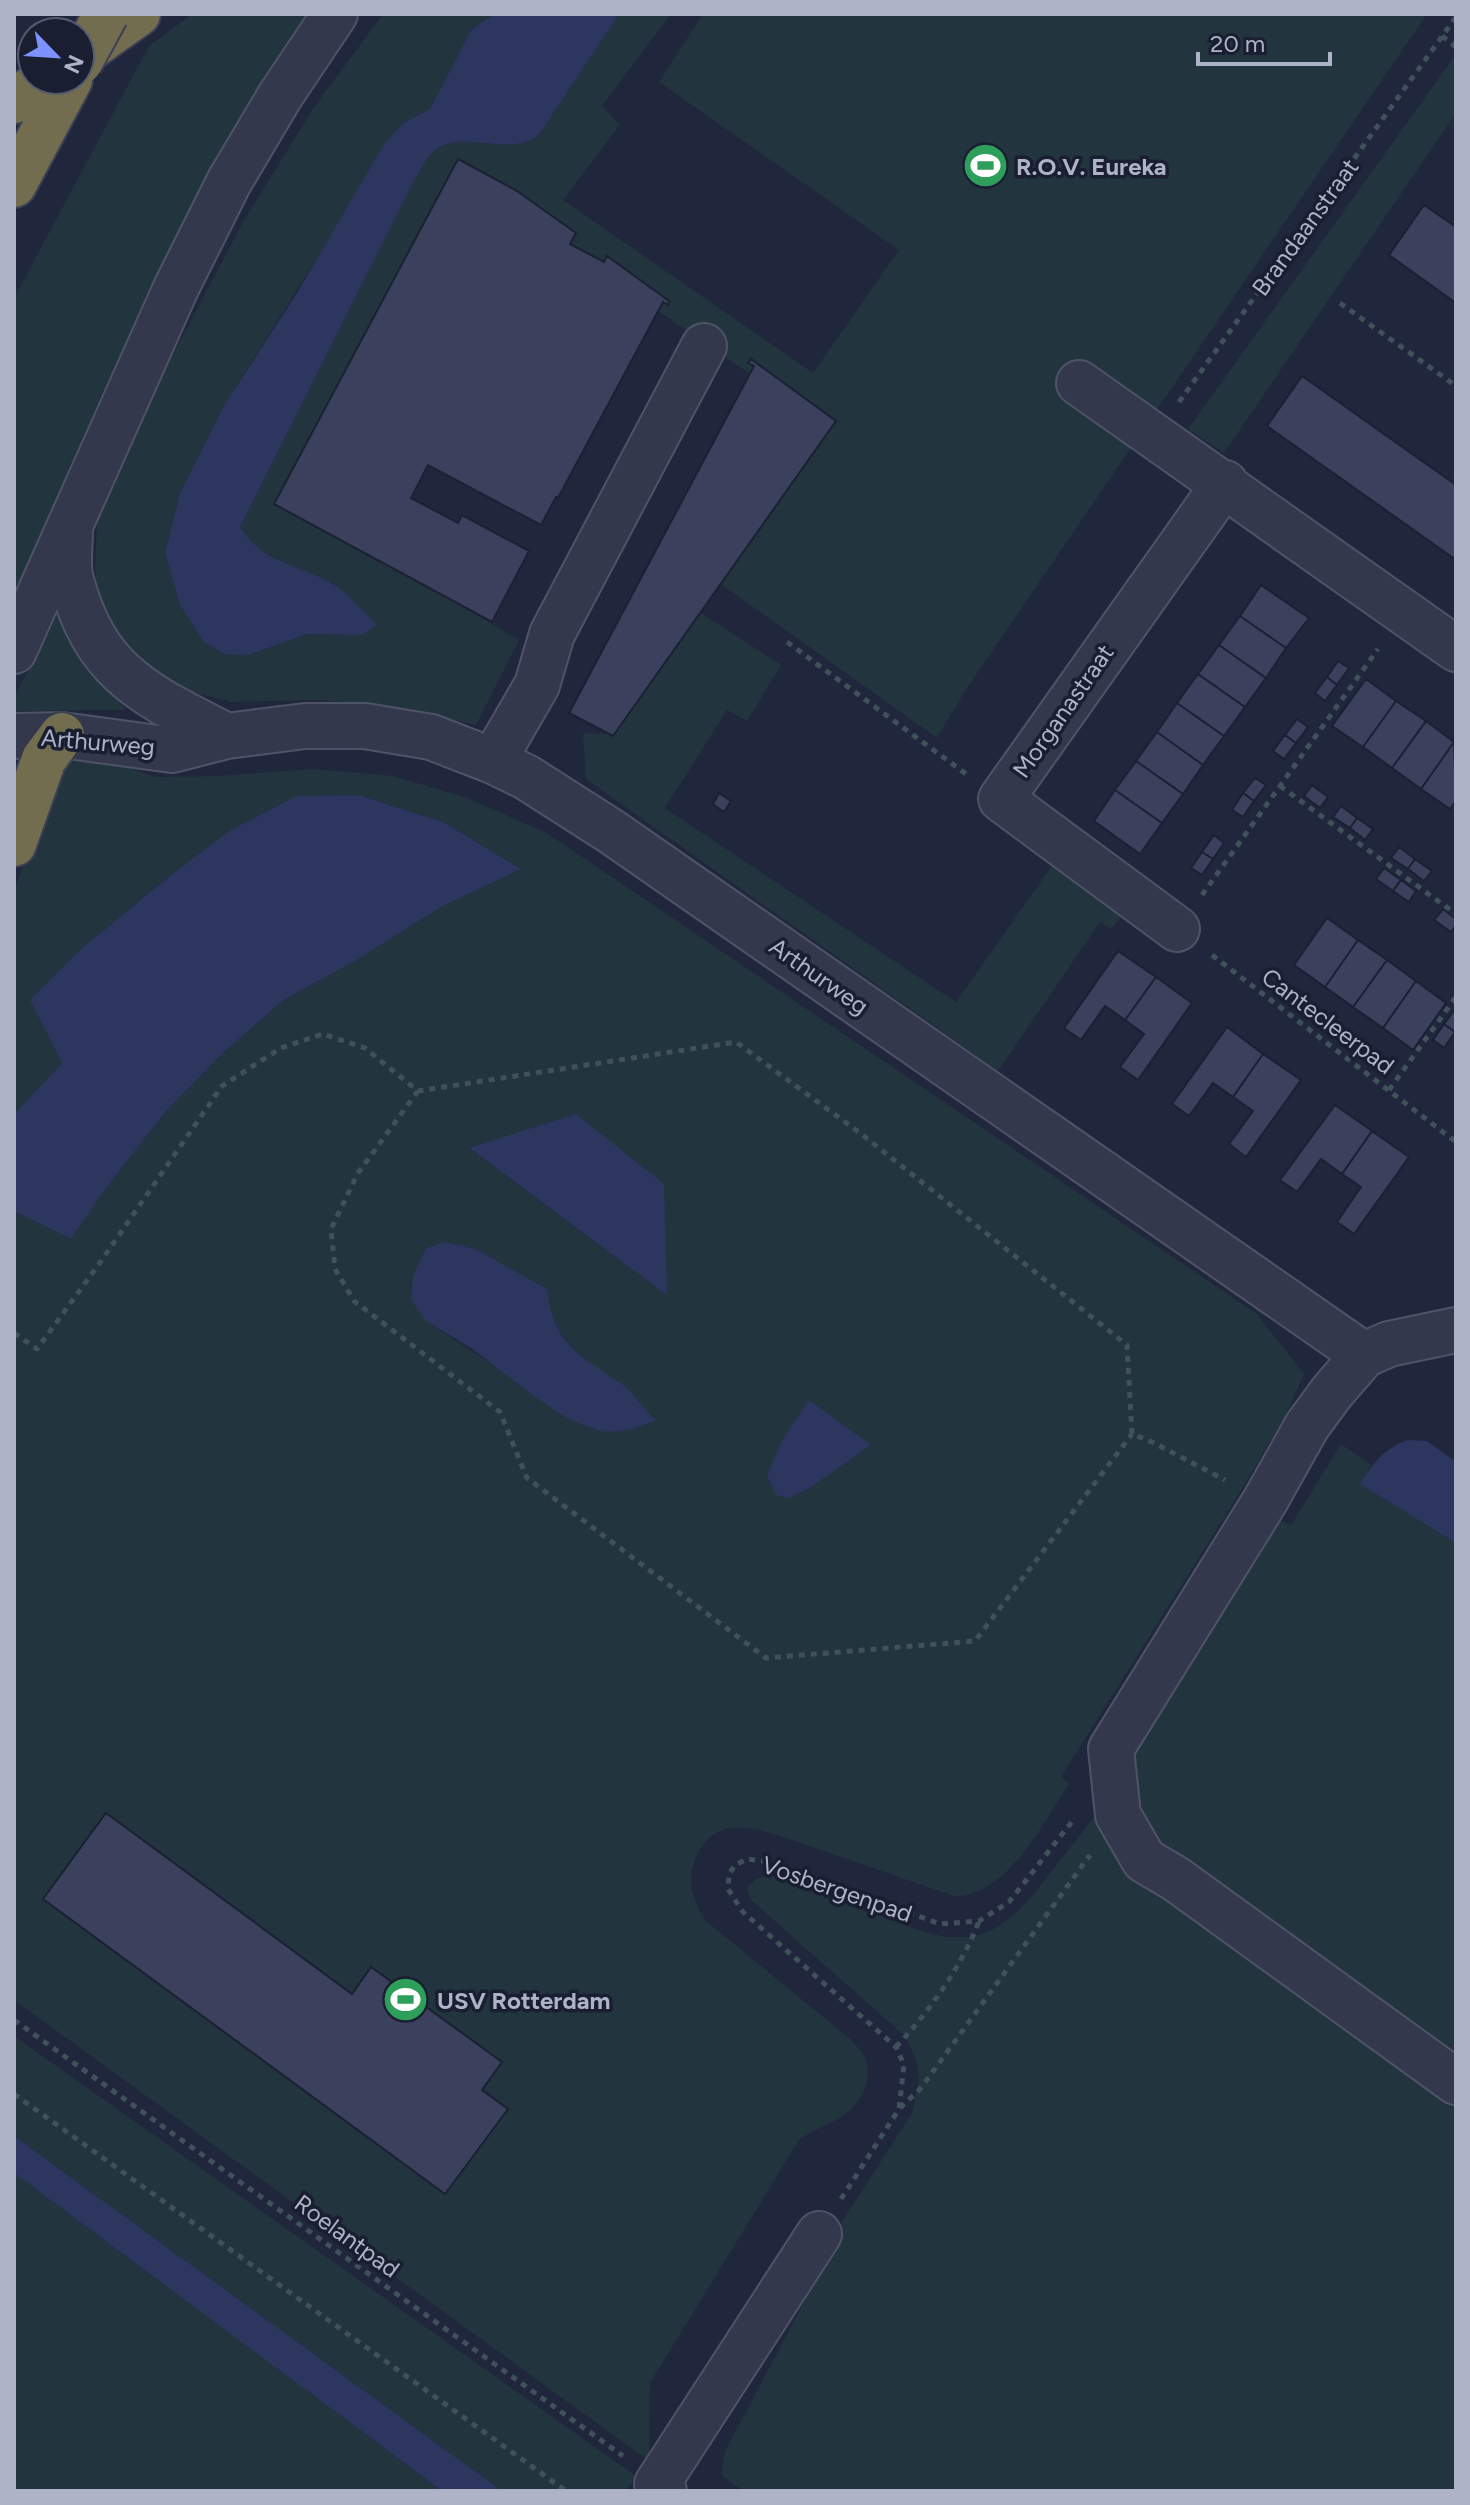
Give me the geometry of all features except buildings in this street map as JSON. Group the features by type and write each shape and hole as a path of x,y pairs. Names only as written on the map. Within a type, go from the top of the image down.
{"highway":[{"path":"96,32 106,14"},
{"path":"96,44 138,14"},
{"path":"14,185 61,96"},
{"path":"14,844 44,759 62,735"}],"street":[{"path":"14,651 176,288 229,182 280,96 335,14"},
{"path":"493,761 537,685 552,634 704,346"},
{"path":"1079,383 1154,438 1225,483 1456,649"},
{"name":"Morganastraat","path":"1177,929 1001,799 1225,483"},
{"name":"Arthurweg","path":"70,526 70,578 96,644 116,669 155,699 227,736"},
{"name":"Arthurweg","path":"14,736 62,735 172,750 227,736 305,726 365,726 431,737 493,761 526,777 612,832 1364,1355"},
{"path":"1456,1330 1389,1344 1364,1355 1307,1426 1265,1501 1111,1749 1099,1813 1144,1860 1176,1879 1456,2082"},
{"path":"661,2488 819,2234"}],"path":[{"name":"Brandaanstraat","path":"1154,438 1456,17"},
{"path":"1442,36 1456,47"},
{"path":"1340,303 1456,386"},
{"path":"1177,929 1403,613"},
{"path":"787,642 1001,799"},
{"path":"1280,786 1456,914"},
{"name":"Cantecleerpad","path":"1177,929 1456,1142"},
{"path":"1389,1090 1456,997"},
{"path":"14,1333 37,1349 222,1086 281,1048 323,1034 365,1048 418,1091"},
{"path":"736,1042 860,1133 1127,1345 1132,1434 975,1641 766,1658 527,1478 500,1412 354,1301 335,1269 331,1229 358,1173 418,1091 736,1042"},
{"path":"1132,1434 1265,1501"},
{"path":"899,2109 904,2065 896,2047 918,2024 968,1951 979,1921 1009,1902 1099,1813"},
{"path":"819,2234 899,2109 921,2088 952,2048 1099,1813"},
{"name":"Vosbergenpad","path":"896,2047 743,1912 728,1889 729,1874 735,1865 747,1859 771,1862 940,1924 979,1921"},
{"name":"Roelantpad","path":"14,2020 632,2462 661,2488"},
{"path":"14,2094 566,2491"}],"shaded area":[{"path":"192,14 316,14 205,196 108,381 14,593 14,298 149,46"},
{"path":"383,14 494,14 471,30 430,109 403,123 225,404 180,493 165,553 180,605 248,655 308,634 362,635 376,625 333,583 290,567 250,544 240,527 428,158 444,145 457,142 513,144 539,135 619,14 671,14 602,106 620,125 563,200 813,373 899,250 659,82 703,14 1427,14 965,691 937,738 721,584 829,428 470,182 328,526 519,640 476,725 406,709 359,703 312,700 231,702 178,688 151,671 125,647 109,622 98,596 95,569 97,523 162,375 243,222 314,107"},
{"path":"1456,54 1456,113 1224,453 1188,429"},
{"path":"59,610 90,669 126,710 14,711 14,698"},
{"path":"701,613 781,665 747,721 727,710 665,808 956,1002 1061,853 1133,901 1111,929 1100,922 998,1071 586,779 583,733 614,734"},
{"path":"80,755 106,760 155,777 312,769 393,776 465,797 547,833 1257,1314 1304,1374 1285,1416 1242,1489 1061,1777 1069,1784 1022,1855 990,1885 973,1893 954,1896 788,1839 743,1828 720,1831 699,1852 691,1882 694,1898 705,1920 850,2039 863,2054 868,2072 864,2091 846,2114 799,2140 650,2383 649,2461 14,2000 14,1211 71,1239 166,1111 224,1052 285,999 357,960 441,907 521,869 443,822 358,795 229,831 82,948 31,1000 62,1063 14,1114 14,892 47,794 63,764","holes":["577,1114 667,1295 470,1149","446,1242 476,1249 547,1289 556,1324 567,1342 594,1367 622,1385 656,1419 501,1370 426,1321 426,1248"]},
{"path":"1341,1444 1371,1465 1361,1484 1456,1543 1456,2491 743,2491 721,2475 725,2451 825,2263 830,2240 912,2113 919,2080 916,2060 906,2037 751,1900 747,1888 756,1879 774,1874 921,1931 946,1937 971,1937 992,1930 1014,1915 1104,1804 1279,1520 1291,1525"},
{"path":"14,2036 636,2476 626,2491 502,2491 14,2136"},
{"path":"14,2173 442,2491 14,2491"}],"water":[{"path":"494,14 619,14 539,135 513,144 457,142 444,145 428,158 240,527 268,555 336,586 377,625 362,635 308,634 248,655 225,654 204,642 180,605 165,553 180,493 225,404 297,293 384,144 403,123 430,109 471,30"},
{"path":"358,795 443,822 521,869 441,907 357,960 285,999 224,1052 166,1111 71,1239 14,1211 14,1114 62,1063 30,1000 82,948 229,831 297,796"},
{"path":"576,1114 664,1184 667,1295 469,1148"},
{"path":"445,1242 476,1249 547,1289 556,1324 571,1347 622,1384 657,1420 629,1430 604,1432 570,1420 471,1348 426,1321 411,1300 413,1276 426,1248"},
{"path":"809,1400 871,1445 811,1487 788,1498 776,1495 767,1475 783,1439"},
{"path":"1408,1440 1427,1441 1456,1462 1456,1543 1360,1484 1380,1457"},
{"path":"14,2136 502,2491 442,2491 14,2173"}],"place":[{"name":"R.O.V. Eureka","path":"985,166"},
{"name":"USV Rotterdam","path":"406,2000"}]}
